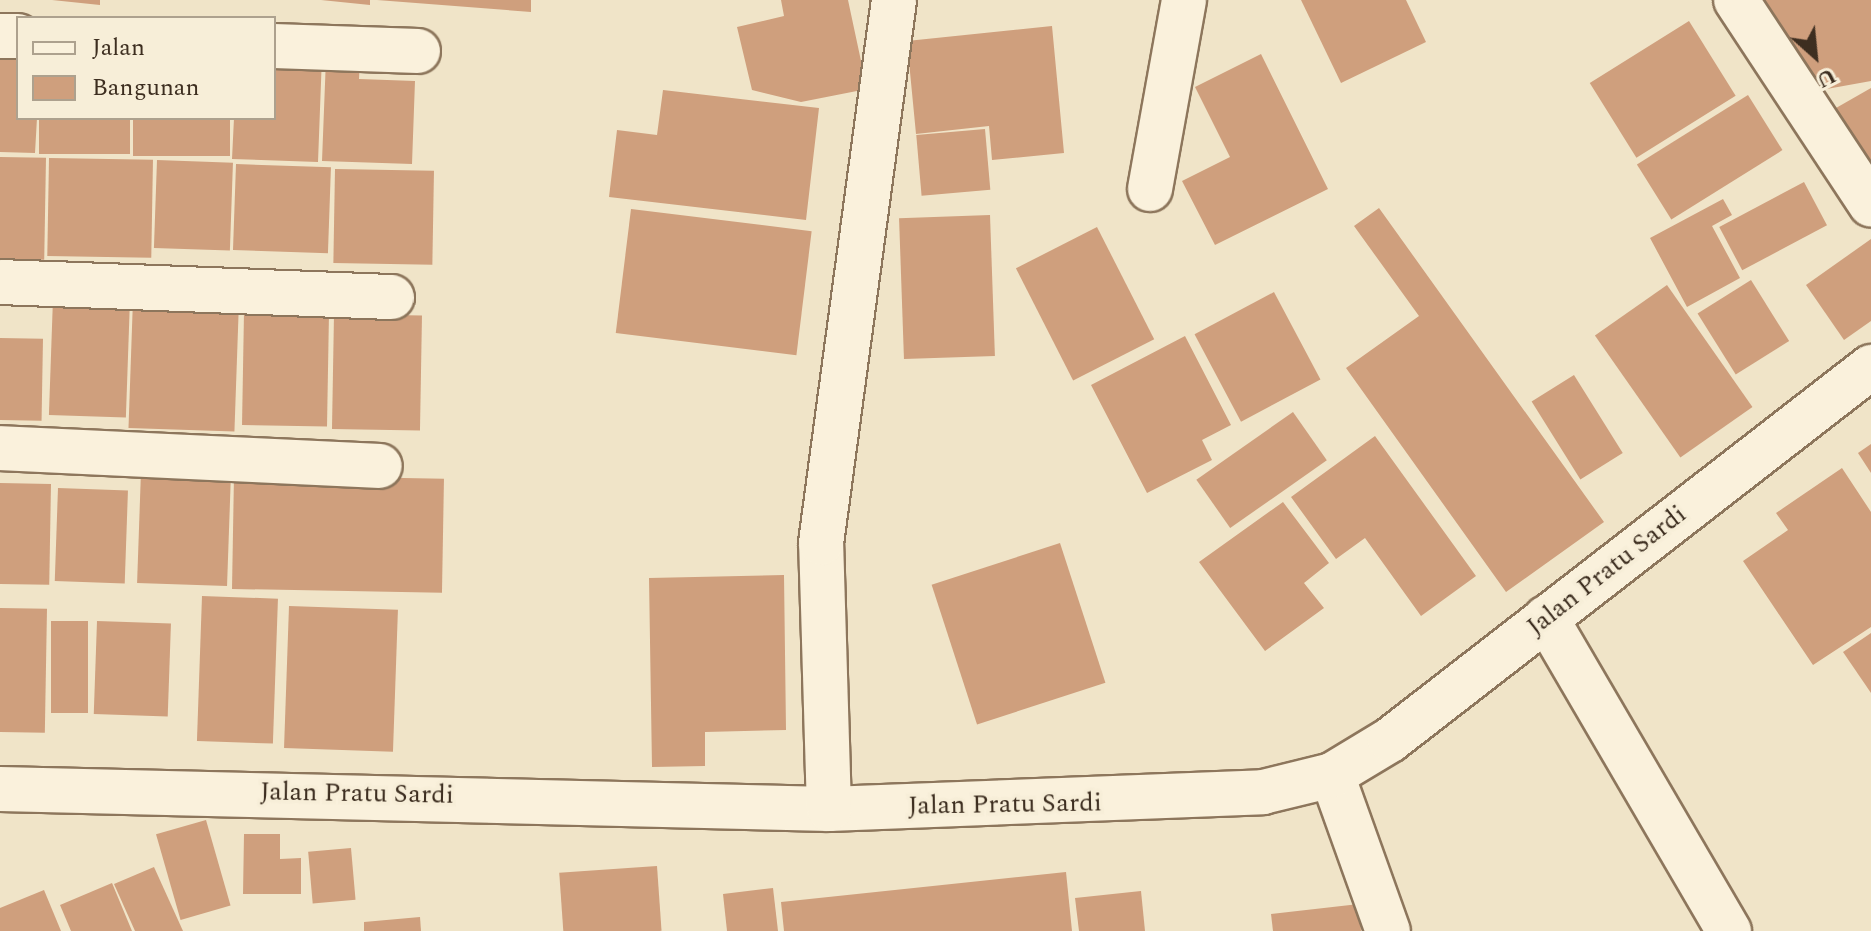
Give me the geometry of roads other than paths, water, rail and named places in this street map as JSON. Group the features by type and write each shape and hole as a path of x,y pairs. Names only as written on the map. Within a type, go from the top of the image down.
{"street":[{"path":"829,809 821,543 894,0"},
{"path":"1150,189 1184,0"},
{"path":"1736,0 1871,205"},
{"path":"276,46 418,51"},
{"path":"0,282 392,297"},
{"name":"Jalan Pratu Sardi","path":"0,789 829,809 1263,792 1332,775 1390,740 1871,367"},
{"path":"0,448 380,466"},
{"path":"1546,618 1729,931"},
{"path":"1332,775 1388,931"}]}
